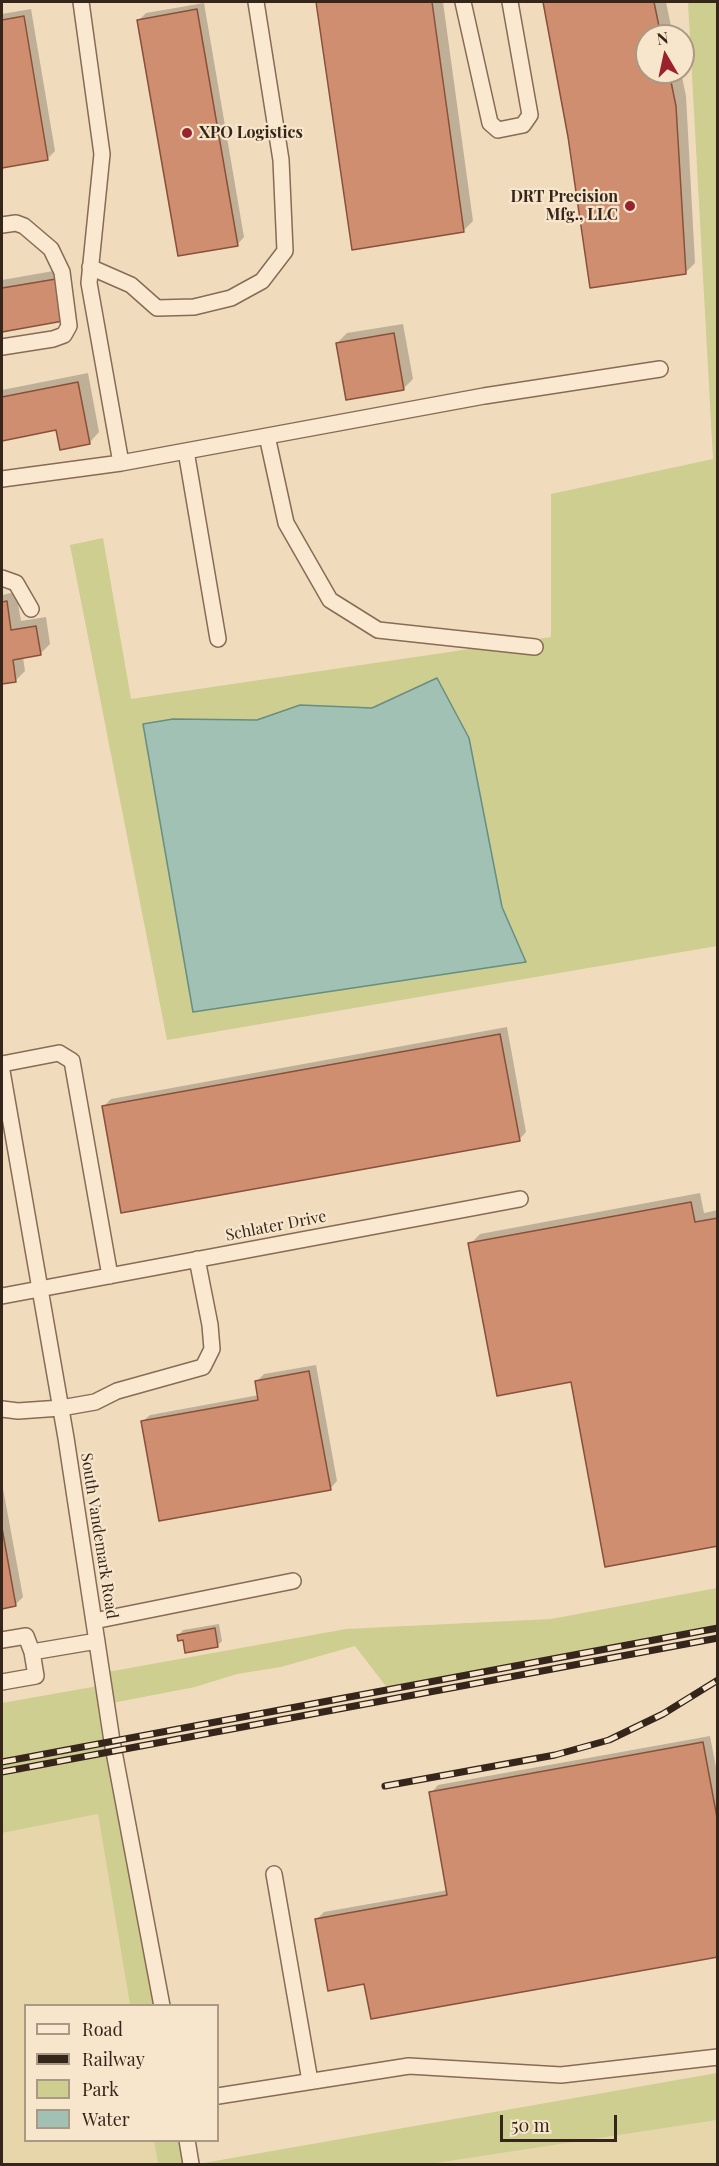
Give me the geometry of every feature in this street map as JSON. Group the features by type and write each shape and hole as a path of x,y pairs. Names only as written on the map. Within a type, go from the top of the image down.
{"street":[{"path":"81,2 102,154 89,283 121,463"},
{"path":"90,267 131,285 157,308 194,307 231,298 262,282 285,251 281,160 256,2"},
{"path":"463,2 490,123 498,130 523,125 530,115 510,2"},
{"path":"2,225 16,223 24,226 51,249 62,272 69,326 64,335 53,339 2,348"},
{"path":"2,479 121,463 484,396 660,369"},
{"path":"267,436 286,523 330,600 378,630 535,647"},
{"path":"186,451 218,639"},
{"path":"2,578 16,583 31,609"},
{"path":"2,1064 59,1053 72,1061 110,1276"},
{"name":"South Vandemark Road","path":"2,1071 61,1408 112,1741 162,2004"},
{"name":"Schlater Drive","path":"2,1296 520,1199"},
{"path":"2,1409 18,1411 61,1408 95,1402 117,1391 203,1366 212,1349 210,1325 197,1259"},
{"path":"94,1621 293,1581"},
{"path":"2,1640 26,1636 32,1652 36,1676 2,1682"},
{"path":"32,1652 97,1641"},
{"path":"274,1874 310,2081"},
{"path":"219,2096 409,2066 561,2075 717,2057"},
{"path":"187,2142 191,2164"}],"shaded area":[{"path":"98,1814 130,2004 24,2004 24,2142 154,2142 158,2164 2,2164 2,1833"},
{"path":"717,2120 717,2164 430,2164"}],"green space":[{"path":"688,2 717,2 717,946 167,1040 70,545 103,538 131,699 551,637 551,494 713,459 692,84 695,84 695,24 689,24","holes":["437,678 469,738 502,907 525,962 173,719 257,720 300,705 372,708"]},
{"path":"717,1588 717,1628 388,1689 355,1646 281,1667 237,1674 195,1687 107,1704 162,2004 130,2004 98,1814 2,1833 2,1703 104,1685 102,1673 346,1629 551,1619"},
{"path":"717,2073 717,2120 430,2164 198,2164"},
{"path":"154,2142 187,2142 191,2164 158,2164"}],"water":[{"path":"437,678 469,738 502,907 526,962 193,1012 143,724 173,719 257,720 300,705 372,708"}],"building":[{"path":"316,2 432,2 464,232 352,250"},
{"name":"DRT Precision Mfg., LLC","path":"543,2 654,2 659,24 635,24 635,84 671,84 676,106 686,274 590,288 568,137"},
{"name":"XPO Logistics","path":"197,9 238,246 178,256 137,20"},
{"path":"24,16 48,160 2,168 2,20"},
{"path":"56,279 63,321 2,332 2,288"},
{"path":"394,333 404,390 346,400 336,343"},
{"path":"78,382 90,444 60,450 56,430 2,441 2,397"},
{"path":"7,601 11,630 36,626 41,655 13,660 16,682 2,684 2,602"},
{"path":"500,1034 520,1141 121,1213 102,1106"},
{"path":"691,1202 695,1222 718,1218 718,1546 605,1567 571,1382 497,1396 468,1243"},
{"path":"309,1371 331,1490 159,1521 141,1421 258,1400 255,1381"},
{"path":"2,1528 16,1606 2,1609"},
{"path":"215,1628 218,1647 185,1653 183,1640 178,1641 177,1635"},
{"path":"703,1742 718,1823 718,1957 371,2019 364,1984 328,1991 315,1919 447,1895 429,1792"}],"railway":[{"path":"2,1762 718,1628"},
{"path":"2,1772 718,1638"},
{"path":"385,1786 555,1755 609,1740 663,1714 718,1680"}],"place":[{"name":"XPO Logistics","path":"187,133"},
{"name":"DRT Precision Mfg., LLC","path":"630,206"}]}
